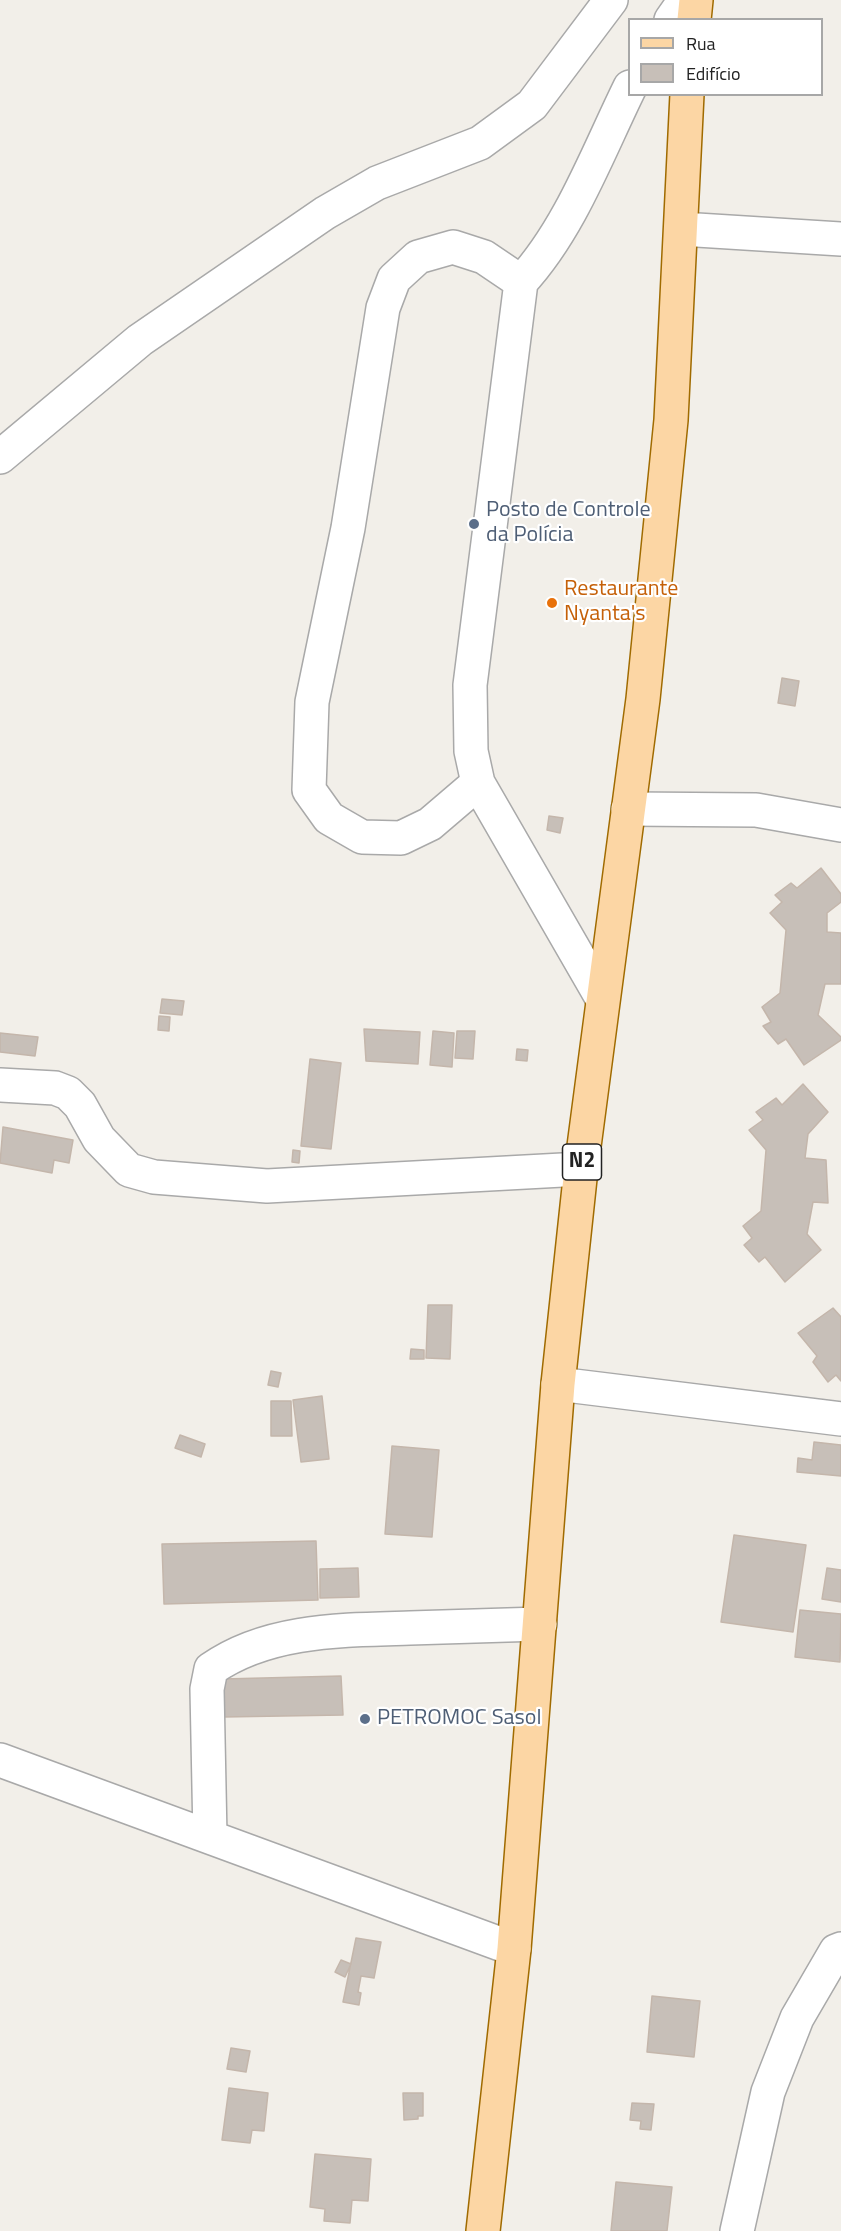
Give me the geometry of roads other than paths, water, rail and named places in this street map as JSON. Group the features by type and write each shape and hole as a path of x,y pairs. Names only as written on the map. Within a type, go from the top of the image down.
{"main road":[{"path":"694,18 696,0"},
{"name":"N2","path":"483,2231 514,1949 558,1384 602,998 643,699 669,432 687,96"}],"street":[{"path":"0,457 140,340 325,213 376,183 480,143 532,105 611,0"},
{"path":"672,18 685,0"},
{"path":"602,998 478,783 471,751 470,685 521,282 537,264 563,224 628,91"},
{"path":"681,229 841,239"},
{"path":"478,783 430,824 401,838 362,837 329,818 309,790 312,702 348,528 383,308 394,279 418,257 453,247 484,257 521,282"},
{"path":"628,809 756,810 841,825"},
{"path":"0,1085 54,1088 68,1093 80,1105 99,1139 129,1170 154,1177 267,1185 581,1169"},
{"path":"558,1384 841,1419"},
{"path":"210,1837 207,1689 211,1669 228,1657 270,1641 340,1630 540,1624"},
{"path":"0,1760 514,1949"},
{"path":"737,2231 768,2092 797,2018 836,1951 841,1949"}],"place":[{"name":"Posto de Controle da Polícia","path":"474,524"},
{"name":"Restaurante Nyanta's","path":"552,603"},
{"name":"PETROMOC Sasol","path":"365,1719"}]}
